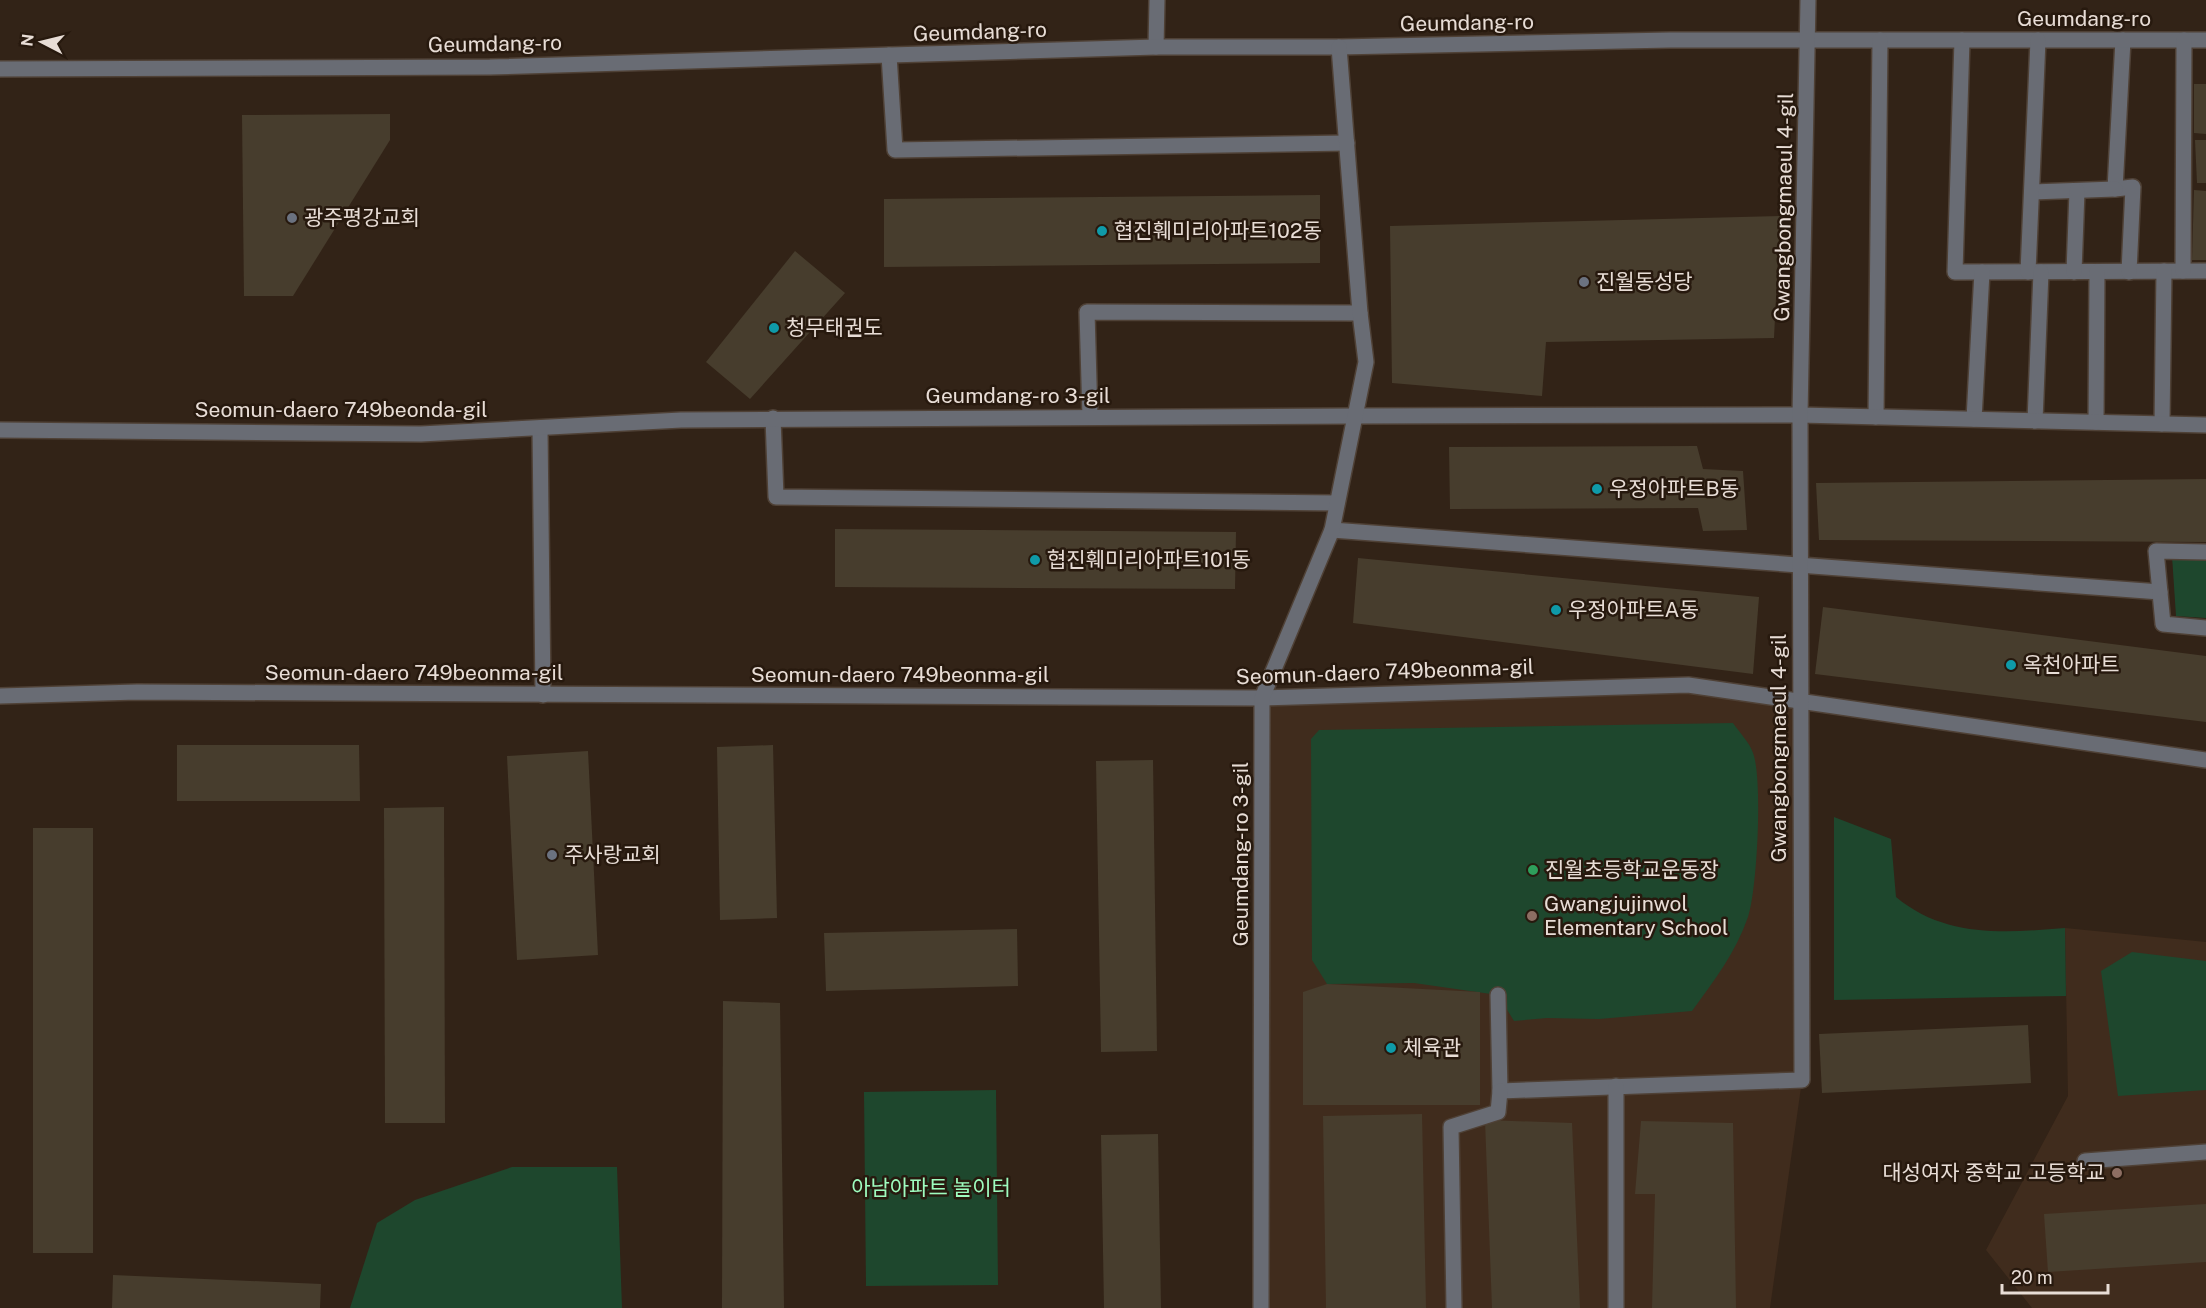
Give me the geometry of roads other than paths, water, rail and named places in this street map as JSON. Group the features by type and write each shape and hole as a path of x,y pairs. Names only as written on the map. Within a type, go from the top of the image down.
{"street":[{"path":"1156,0 1156,47"},
{"name":"Gwangbongmaeul 4-gil","path":"1616,1086 1802,1080 1799,700 1800,415 1808,0"},
{"name":"Geumdang-ro","path":"0,69 490,67 1156,47 1339,47 1670,40 2206,40"},
{"path":"1876,417 1880,40"},
{"path":"1962,40 1955,272 2206,271"},
{"path":"2035,421 2032,192 2038,40"},
{"path":"2115,189 2123,40"},
{"path":"2183,271 2184,40"},
{"name":"Geumdang-ro 3-gil","path":"1261,1308 1262,698 1332,530 1366,362 1339,47"},
{"path":"889,55 895,150 1347,143"},
{"path":"2032,192 2133,187 2128,272"},
{"path":"2074,272 2077,191"},
{"path":"2162,424 2164,271"},
{"path":"1974,419 1982,272"},
{"path":"2096,422 2097,272"},
{"path":"1090,417 1087,312 1360,313"},
{"path":"1355,416 1800,415 2206,424"},
{"name":"Geumdang-ro 3-gil","path":"681,420 1355,416"},
{"path":"773,418 776,497 1337,503"},
{"name":"Seomun-daero 749beonda-gil","path":"0,430 421,434 681,420"},
{"path":"540,428 543,694"},
{"path":"1332,530 2160,592"},
{"path":"2206,552 2156,551 2163,624 2206,628"},
{"name":"Seomun-daero 749beonma-gil","path":"0,696 137,692 1262,698 1688,685 2206,760"},
{"path":"1454,1308 1451,1126 1498,1112 1500,1091 1498,995"},
{"path":"1500,1091 1616,1086 1616,1308"},
{"path":"2085,1161 2206,1152"}],"place":[{"name":"광주평강교회","path":"292,218"},
{"name":"협진훼미리아파트102동","path":"1102,231"},
{"name":"진월동성당","path":"1584,282"},
{"name":"청무태권도","path":"774,328"},
{"name":"우정아파트B동","path":"1597,489"},
{"name":"협진훼미리아파트101동","path":"1035,560"},
{"name":"우정아파트A동","path":"1556,610"},
{"name":"옥천아파트","path":"2011,665"},
{"name":"주사랑교회","path":"552,855"},
{"name":"진월초등학교운동장","path":"1533,870"},
{"name":"Gwangjujinwol Elementary School","path":"1532,916"},
{"name":"체육관","path":"1391,1048"},
{"name":"대성여자 중학교 고등학교","path":"2117,1173"}],"park label":[{"name":"아남아파트 놀이터","path":"931,1188"}]}
